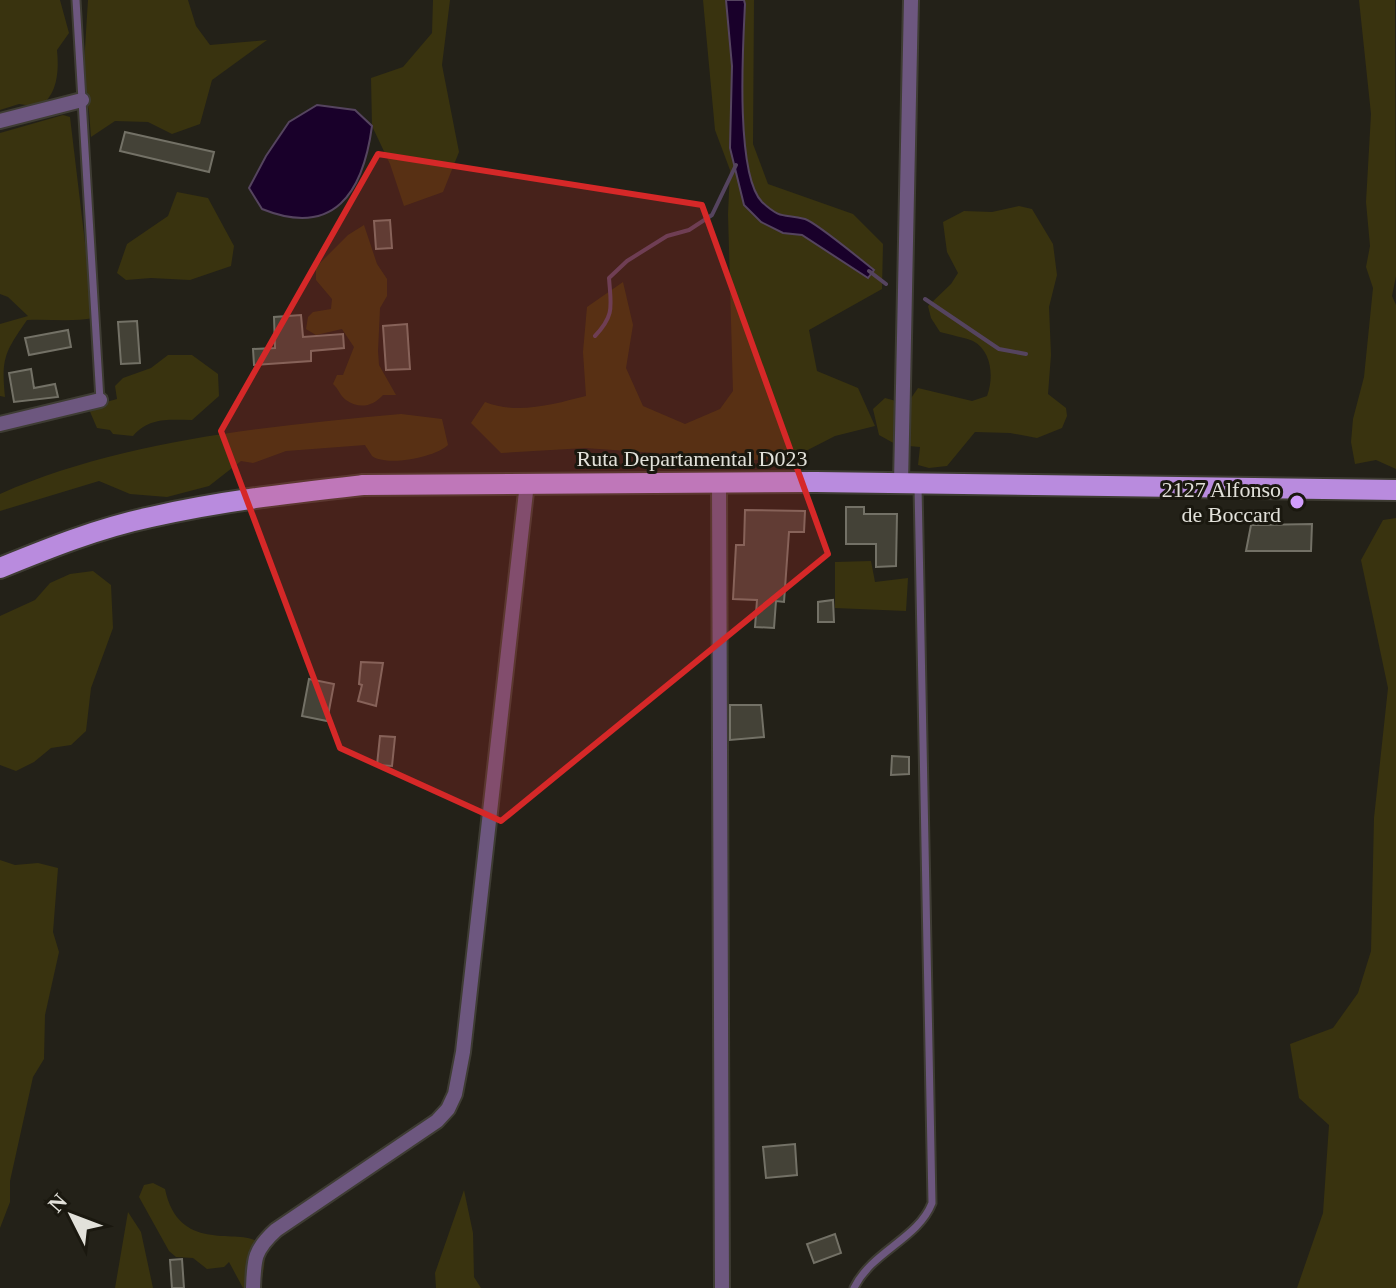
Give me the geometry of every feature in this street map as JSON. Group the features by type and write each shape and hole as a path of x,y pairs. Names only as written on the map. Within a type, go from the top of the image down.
{"main road":[{"name":"Ruta Departamental D023","path":"0,568 61,543 148,517 278,494 363,485 719,481 1396,490"}],"street":[{"path":"909,484 911,0"},
{"path":"0,121 82,100"},
{"path":"0,424 100,400"},
{"path":"719,481 722,1288"},
{"path":"253,1288 254,1258 264,1240 424,1132 448,1109 455,1094 463,1052 527,483"}],"lane":[{"path":"76,0 100,400"},
{"path":"854,1288 878,1257 921,1222 932,1203 909,484"}],"highlighted area":[{"path":"378,154 702,205 828,554 501,821 340,748 221,431"}],"shaded area":[{"path":"0,0 60,0 69,33 57,50 54,89 39,107 19,104 0,110"},
{"path":"88,0 188,0 196,26 210,45 267,40 212,80 200,124 172,134 148,122 115,121 91,137 83,80"},
{"path":"433,0 450,0 442,65 459,152 443,192 404,206 390,164 372,126 371,78 403,67 432,33"},
{"path":"703,0 754,0 753,144 768,184 853,214 883,244 882,289 809,330 817,371 858,388 875,426 835,436 798,455 756,460 585,448 501,453 471,423 485,402 523,408 586,396 583,352 587,307 623,282 633,325 626,368 643,406 685,424 720,409 733,391 728,214 730,170 715,130"},
{"path":"726,0 744,0 745,4 744,138 753,187 762,202 774,212 805,219 829,234 874,270 868,278 802,235 783,233 761,222 744,205 730,148 732,66"},
{"path":"1359,0 1395,0 1396,276 1392,296 1396,305 1396,469 1376,460 1355,464 1351,442 1353,419 1364,377 1373,288 1366,267 1370,246 1366,202 1371,114"},
{"path":"317,105 355,110 372,126 368,150 352,189 341,204 326,213 308,218 287,217 262,209 249,188 289,122"},
{"path":"63,115 70,117 94,318 27,320 6,356 5,397 0,396 0,324 28,316 8,297 0,294 0,133"},
{"path":"177,192 208,198 234,246 231,266 190,280 126,280 117,273 127,244 168,216"},
{"path":"1019,206 1032,209 1053,244 1057,275 1049,307 1051,355 1048,394 1066,408 1067,416 1062,428 1037,438 975,432 947,466 929,468 918,465 920,447 897,445 879,435 873,409 885,398 907,404 918,388 972,401 987,396 990,381 988,358 979,345 940,332 931,318 928,306 958,273 947,252 943,222 964,211 992,212"},
{"path":"364,225 377,264 387,279 387,296 380,308 379,365 396,395 383,395 361,406 344,399 333,384 337,375 343,375 354,347 342,329 316,335 306,329 308,317 313,312 331,309 332,299 316,280 316,267 348,235"},
{"path":"168,355 192,355 218,374 219,396 192,420 153,423 133,436 97,428 88,407 117,399 115,386 123,378 151,368"},
{"path":"401,414 442,419 448,445 433,453 399,461 372,456 365,445 286,451 253,463 241,461 209,486 167,497 130,494 99,481 0,511 0,494 96,460 248,430"},
{"path":"1396,518 1396,1288 1297,1288 1323,1213 1329,1125 1299,1098 1290,1044 1333,1028 1358,993 1371,951 1374,818 1388,688 1361,560 1383,520"},
{"path":"871,561 875,582 908,578 906,611 835,608 835,562"},
{"path":"93,571 111,585 113,628 91,688 86,731 71,745 51,748 16,771 0,765 0,616 35,600 50,583 70,574"},
{"path":"0,860 15,865 38,863 58,868 53,932 59,952 45,1015 44,1059 33,1077 10,1181 10,1202 0,1228"},
{"path":"153,1183 165,1189 174,1212 187,1226 202,1233 249,1238 259,1243 264,1254 261,1286 243,1288 229,1262 224,1267 207,1269 193,1258 176,1257 169,1251 139,1197 144,1185"},
{"path":"464,1190 473,1233 474,1277 481,1288 436,1288 435,1273"},
{"path":"128,1212 141,1232 153,1288 115,1288"}],"building":[{"path":"125,132 214,152 209,172 120,151"},
{"path":"390,220 392,248 376,249 374,221"},
{"path":"301,315 303,337 343,334 344,348 311,351 311,361 254,365 253,349 275,348 274,317"},
{"path":"137,321 140,363 121,364 118,322"},
{"path":"407,324 410,369 386,370 383,326"},
{"path":"68,330 71,347 29,355 25,338"},
{"path":"31,369 34,388 55,384 58,397 14,402 9,373"},
{"path":"846,507 864,507 864,514 897,514 896,566 876,567 876,544 846,544"},
{"path":"745,510 805,511 804,532 789,532 784,602 776,601 774,628 755,627 757,600 733,599 736,545 744,545"},
{"path":"1312,524 1311,551 1246,551 1251,525"},
{"path":"833,600 834,622 818,622 818,602"},
{"path":"361,662 383,663 376,706 358,701 362,685 359,684"},
{"path":"309,679 334,684 327,721 302,716"},
{"path":"730,705 761,705 764,737 730,740"},
{"path":"380,736 395,737 392,766 377,765"},
{"path":"892,756 909,757 909,774 891,775"},
{"path":"795,1144 797,1175 766,1178 763,1147"},
{"path":"835,1234 841,1253 814,1263 807,1244"},
{"path":"182,1259 184,1288 172,1288 170,1260"}],"waterway":[{"path":"595,336 609,316 609,278 627,261 667,236 689,230 712,215 736,165"},
{"path":"869,271 886,284"},
{"path":"925,299 999,349 1026,354"}],"place":[{"name":"2127 Alfonso de Boccard","path":"1297,502"}]}
